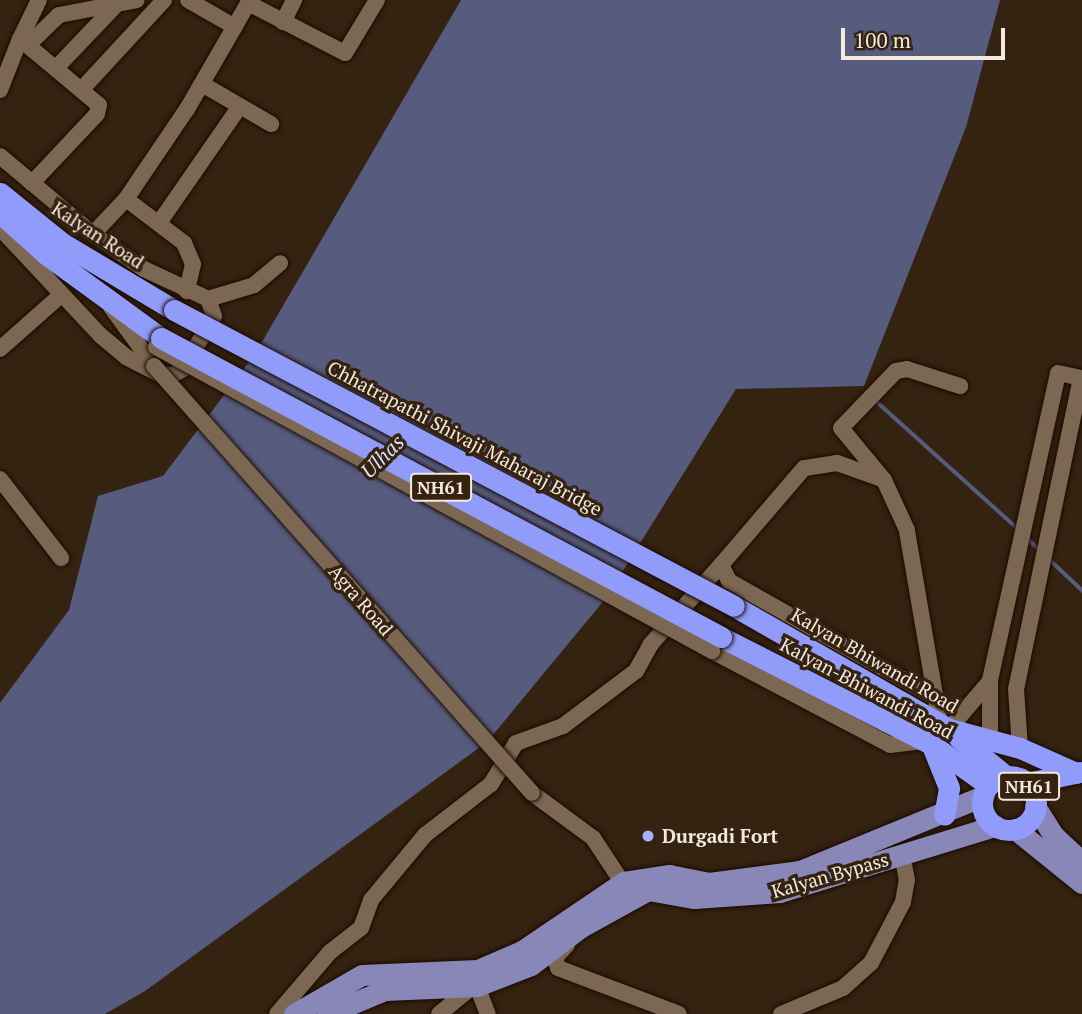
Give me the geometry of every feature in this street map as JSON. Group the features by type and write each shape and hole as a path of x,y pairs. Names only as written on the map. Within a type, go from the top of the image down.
{"highway":[{"name":"Kalyan Road","path":"0,193 62,243 174,310"},
{"name":"NH61","path":"1,227 101,294 158,343"},
{"name":"Chhatrapathi Shivaji Maharaj Bridge","path":"174,310 734,606"},
{"name":"Kalyan-Bhiwandi Road","path":"158,343 717,644 928,743 1013,790"},
{"name":"Kalyan Bhiwandi Road","path":"734,606 944,726 1020,748 1080,776"},
{"path":"944,726 1013,790"},
{"path":"928,743 949,788 944,815"},
{"name":"Kalyan Bhiwandi Road","path":"1013,790 1080,776"},
{"name":"NH61","path":"1013,790 1029,821 1005,827 984,813 1013,790"}],"main road":[{"name":"Kalyan Bypass","path":"478,978 627,889 669,875 709,883 800,871 1013,790"},
{"path":"1013,790 1082,862"},
{"name":"Kalyan Bypass","path":"478,978 531,965 627,889 694,898 780,892 902,854 1005,827"},
{"path":"1005,827 1082,883"},
{"path":"295,1014 362,975 478,978"},
{"path":"335,1012 385,989 449,979"}],"street":[{"path":"0,90 24,42 38,0"},
{"path":"24,42 59,15 137,0"},
{"path":"82,89 164,0"},
{"path":"188,0 283,22 345,53 377,0"},
{"path":"283,22 295,0"},
{"path":"56,68 115,6"},
{"path":"93,234 126,199 202,83 244,11"},
{"path":"24,42 99,105 97,114 32,184"},
{"path":"202,83 271,124"},
{"path":"159,223 240,106"},
{"path":"0,156 93,234 187,291 208,299 254,285 280,263"},
{"path":"126,199 184,243 193,264 187,291"},
{"path":"1,227 61,295 126,357 159,374 173,376 183,369 214,316 208,299"},
{"name":"Agra Road","path":"101,294 154,366 532,793 593,838 627,889"},
{"path":"0,349 61,295"},
{"path":"131,334 158,343"},
{"path":"960,386 907,369 896,371 878,386 844,423 842,432 884,480 907,530 934,697 944,726 990,680"},
{"path":"1020,748 1017,703 1044,554 1082,372"},
{"path":"990,741 990,680 1058,373 1082,378"},
{"path":"277,1014 330,953 361,929 371,900 425,835 491,784 516,743 563,726 636,671 651,644 804,468 837,463 884,480"},
{"path":"0,479 61,558"},
{"path":"721,565 729,581 934,697"},
{"path":"990,700 1017,703"},
{"path":"781,1014 843,988 871,963 903,902 907,880 902,854"},
{"path":"581,926 555,958 558,968 680,1014"},
{"path":"439,1014 478,978 488,1014"}],"water":[{"name":"Ulhas","path":"461,0 1000,0 966,127 864,386 736,389 606,598 487,742 145,991 105,1014 0,1014 0,703 69,610 98,496 163,476 255,354"}],"waterway":[{"path":"875,400 1017,528"},
{"path":"1028,539 1040,550"},
{"path":"1048,558 1082,590"}],"place":[{"name":"Durgadi Fort","path":"648,836"}]}
